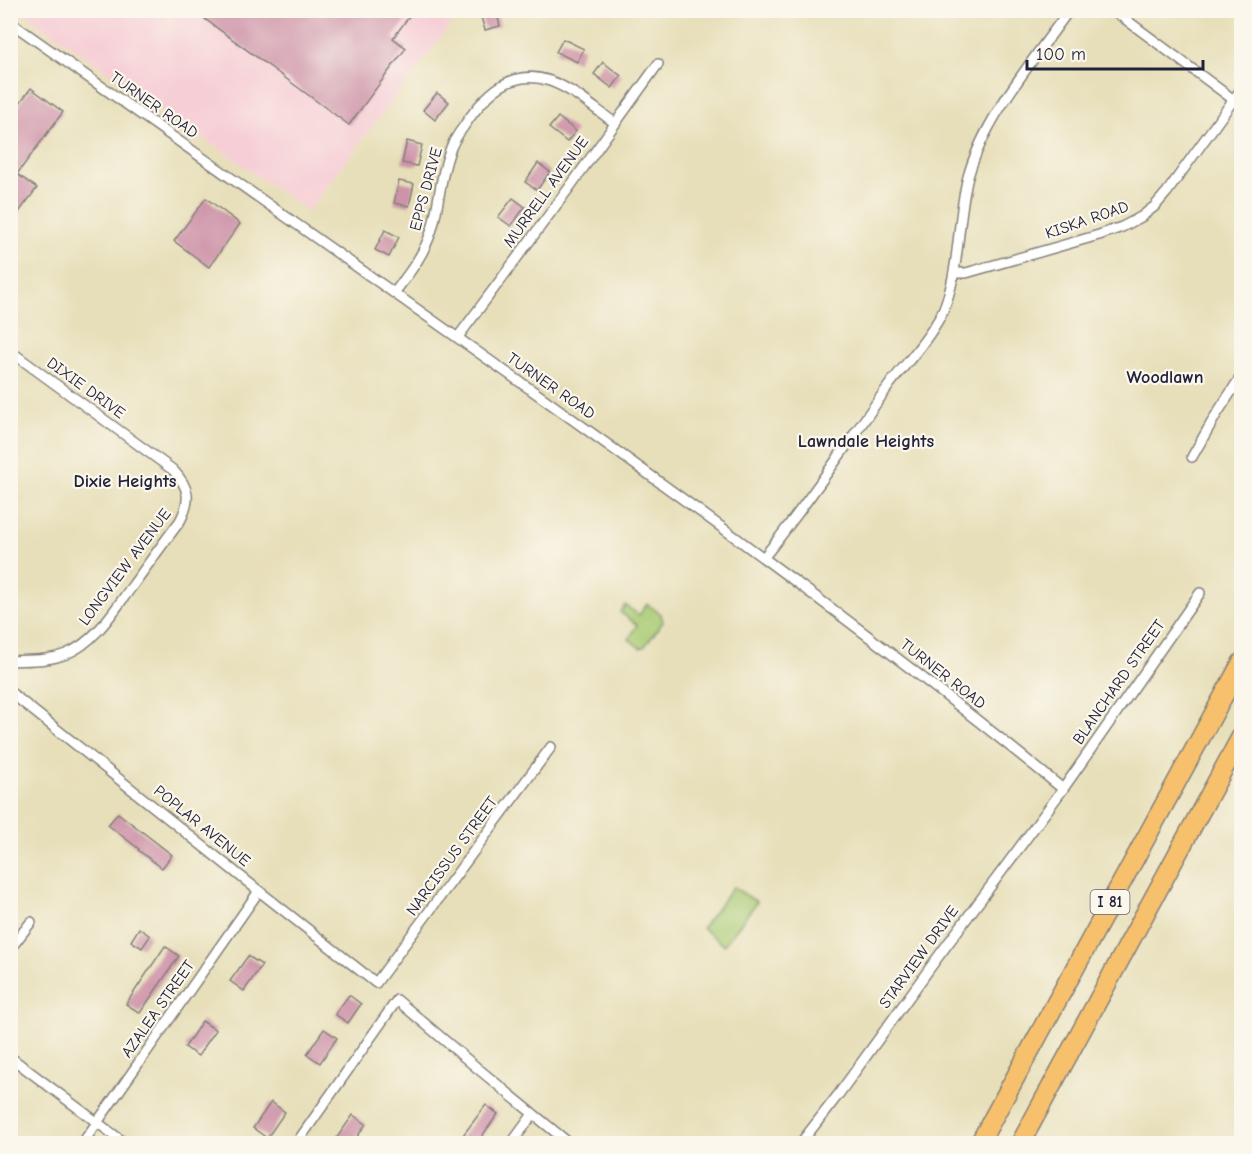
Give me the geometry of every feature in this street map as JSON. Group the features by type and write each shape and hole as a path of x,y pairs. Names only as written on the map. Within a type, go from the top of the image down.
{"highway":[{"name":"I 81","path":"980,1143 1242,662"},
{"name":"I 81","path":"1020,1143 1242,735"}],"street":[{"path":"764,557 807,502 940,315 948,297 954,273 960,218 968,178 976,154 986,132 1010,93 1069,10"},
{"path":"1113,10 1237,103"},
{"name":"TURNER ROAD","path":"10,22 395,292 764,557 927,680 1063,789"},
{"name":"MURRELL AVENUE","path":"458,337 658,64"},
{"name":"EPPS DRIVE","path":"395,292 421,256 432,229 446,164 455,140 488,95 499,86 523,78 548,80 562,86 615,123"},
{"name":"KISKA ROAD","path":"954,273 966,273 1099,235 1141,218 1167,192 1237,103 1242,88"},
{"name":"DIXIE DRIVE","path":"10,351 145,449"},
{"path":"1192,457 1242,375"},
{"name":"LONGVIEW AVENUE","path":"10,661 54,658 77,649 89,640 107,620 180,521 188,502 186,487 173,470 145,449"},
{"name":"BLANCHARD STREET","path":"1063,789 1200,593"},
{"name":"POPLAR AVENUE","path":"10,692 376,982"},
{"name":"NARCISSUS STREET","path":"376,982 551,747"},
{"name":"STARVIEW DRIVE","path":"800,1143 838,1095 934,961 1063,789"},
{"name":"AZALEA STREET","path":"82,1143 259,891"},
{"path":"10,949 31,922"},
{"path":"296,1143 397,1000 570,1143"},
{"path":"10,1057 96,1123 126,1143"},
{"path":"511,1143 533,1114"}],"shaded area":[{"path":"20,11 461,11 308,211"}],"green space":[{"path":"647,604 661,614 663,622 644,647 640,648 629,639 637,625 620,612 625,605 639,615"},
{"path":"733,887 757,902 724,945 702,928"}],"building":[{"path":"211,10 414,10 393,38 406,48 349,125 205,19"},
{"path":"496,10 500,26 485,30 480,14"},
{"path":"563,39 584,49 577,62 556,52"},
{"path":"603,62 621,76 612,88 594,74"},
{"path":"31,88 63,112 17,174 37,188 10,224 10,116"},
{"path":"437,93 449,102 435,120 423,110"},
{"path":"558,117 576,131 567,142 549,128"},
{"path":"407,141 422,145 417,166 402,163"},
{"path":"538,163 550,172 537,190 525,182"},
{"path":"399,181 414,184 409,206 394,203"},
{"path":"206,198 240,224 209,267 174,241"},
{"path":"513,198 525,207 511,226 498,217"},
{"path":"385,230 399,237 389,257 375,250"},
{"path":"118,813 172,855 162,868 108,825"},
{"path":"139,928 150,936 142,948 131,941"},
{"path":"165,946 179,956 140,1013 126,1004"},
{"path":"248,956 262,965 244,991 230,981"},
{"path":"349,995 361,1004 348,1023 335,1014"},
{"path":"202,1021 216,1030 198,1056 185,1047"},
{"path":"324,1029 337,1038 320,1063 307,1054"},
{"path":"271,1102 285,1112 267,1138 253,1128"},
{"path":"486,1105 498,1114 477,1143 457,1143"},
{"path":"353,1115 366,1124 353,1143 333,1143"}],"district":[{"name":"Woodlawn","path":"1165,377"},
{"name":"Lawndale Heights","path":"866,441"},
{"name":"Dixie Heights","path":"125,481"}]}
